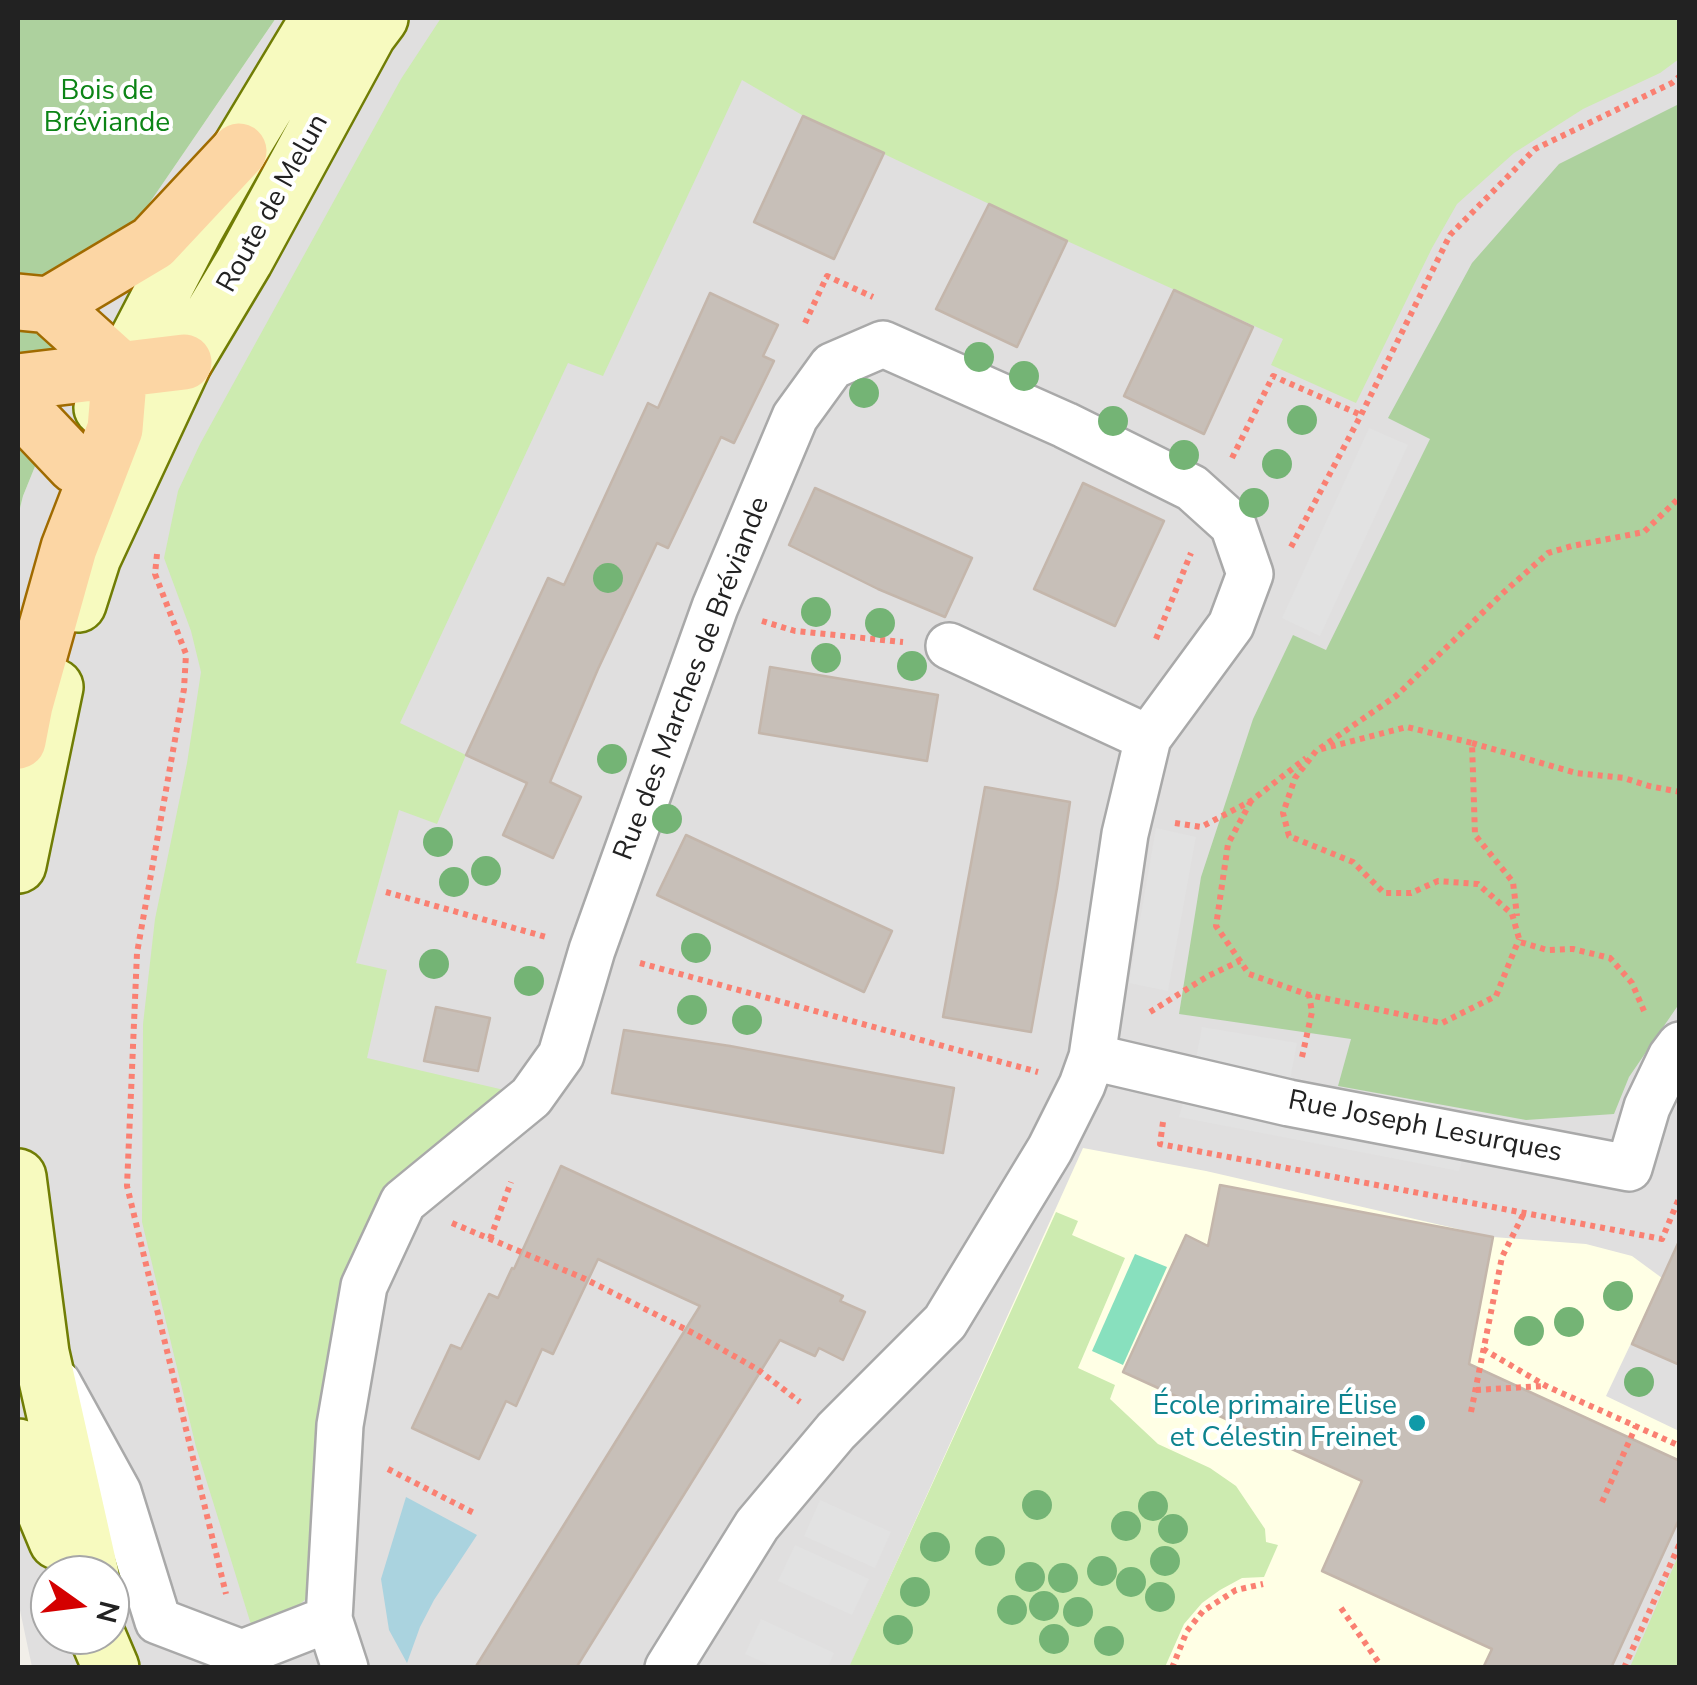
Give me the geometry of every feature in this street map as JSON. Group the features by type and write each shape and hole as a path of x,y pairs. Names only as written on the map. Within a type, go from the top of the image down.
{"main road":[{"path":"120,369 33,304 152,243 238,151"},
{"path":"18,741 69,548 115,429 120,369"},
{"path":"18,382 120,369 177,377"},
{"path":"18,405 75,464"}],"street":[{"name":"Route de Melun","path":"18,640 46,540 75,464 120,369 238,151 318,18"},
{"name":"Route de Melun","path":"18,864 59,668 93,558 177,377 380,18"},
{"name":"Rue des Marches de Bréviande","path":"344,1668 329,1619 340,1425 364,1286 403,1202 530,1097 561,1055 592,950 715,607 796,417 832,366 883,344 1065,425 1192,488 1234,525 1250,574 1231,625 1148,738 1129,816 1087,1070 1050,1149 944,1322 836,1432 756,1525 668,1668"},
{"path":"949,646 1148,738"},
{"name":"Rue Joseph Lesurques","path":"1087,1070 1172,1075 1289,1103 1629,1168 1647,1107 1680,1045"},
{"path":"18,1177 41,1353 86,1555"},
{"path":"41,1353 118,1492 174,1668"},
{"path":"18,1446 64,1555"},
{"path":"158,1621 242,1654 329,1619"}],"path":[{"path":"1289,551 1450,235 1535,149 1680,76"},
{"path":"1129,816 1201,826 1251,801 1316,750 1396,696 1548,553 1644,532 1680,498"},
{"path":"1150,652 1194,546"},
{"path":"159,547 154,574 186,654 184,689 136,953 127,1186 242,1654"},
{"path":"715,607 795,631 949,646"},
{"path":"1520,942 1512,914 1478,884 1438,881 1411,893 1384,893 1354,862 1289,836 1283,814 1295,778 1316,750 1407,727 1576,773 1624,778 1680,792"},
{"path":"1251,801 1228,844 1216,926 1249,974 1309,995 1442,1023 1496,996 1520,942 1513,882 1476,834 1472,743"},
{"path":"386,892 592,950 1087,1070"},
{"path":"1520,942 1546,950 1573,949 1610,958 1632,984 1646,1014"},
{"path":"1148,1014 1240,961"},
{"path":"1289,1103 1308,1039 1312,1012 1309,995"},
{"path":"1172,1075 1160,1144 1662,1238 1680,1196"},
{"path":"490,1239 508,1186 520,1171"},
{"path":"403,1202 584,1278 693,1333 757,1369 836,1432"},
{"path":"1471,1412 1502,1256 1524,1213"},
{"path":"1483,1349 1546,1386 1680,1446"},
{"path":"1476,1390 1546,1386"},
{"path":"1602,1502 1636,1426"},
{"path":"373,1461 474,1513"},
{"path":"1624,1668 1680,1543"},
{"path":"1172,1668 1187,1631 1203,1611 1236,1590 1264,1584"},
{"path":"1341,1608 1378,1664"}],"shaded area":[{"path":"276,18 1679,18 1679,1667 32,1667 18,1601 18,516 131,230"},
{"path":"1369,428 1408,445 1320,636 1282,618"},
{"path":"1156,828 1196,837 1168,991 1129,983"},
{"path":"1202,1027 1297,1043 1290,1080 1195,1064"},
{"path":"1184,1100 1464,1153 1459,1171 1179,1117"},
{"path":"1083,1148 1206,1171 1493,1237 1586,1244 1632,1256 1662,1278 1606,1396 1679,1431 1679,1517 1610,1667 849,1668"},
{"path":"820,1500 891,1532 875,1568 804,1536"},
{"path":"795,1545 869,1579 852,1615 778,1581"},
{"path":"761,1619 834,1653 828,1667 774,1667 745,1654"}],"green space":[{"name":"Bois de Bréviande","path":"18,18 276,18 131,230 18,516"},
{"path":"441,18 1679,18 1679,59 1660,73 1583,109 1514,153 1457,204 1356,403 1271,365 1283,339 802,115 742,80 603,376 568,363 400,723 466,755 437,824 399,810 356,963 387,970 367,1058 517,1093 398,1184 311,1595 275,1624 253,1631 196,1447 142,1222 143,1024 155,919 201,672 191,631 164,558 178,491 200,444 401,79"},
{"path":"1679,104 1679,1004 1629,1077 1614,1114 1526,1120 1338,1086 1351,1039 1179,1014 1201,877 1253,719 1293,635 1326,650 1430,439 1388,418 1472,263 1559,164"},
{"path":"1056,1212 1078,1221 1072,1235 1125,1258 1078,1368 1115,1385 1110,1399 1158,1444 1210,1468 1236,1486 1265,1529 1266,1542 1278,1545 1264,1577 1242,1578 1202,1603 1184,1624 1165,1667 849,1667"},
{"path":"1135,1254 1167,1267 1123,1365 1092,1351"},
{"path":"1679,1554 1679,1667 1630,1667"}],"water":[{"path":"406,1497 477,1535 434,1600 407,1663 389,1630 381,1579"}],"building":[{"path":"803,116 884,153 834,259 754,222"},
{"path":"989,204 1067,241 1017,347 936,309"},
{"path":"1174,290 1253,327 1204,434 1124,396"},
{"path":"710,293 778,325 763,356 774,361 734,443 721,437 668,548 657,543 598,669 550,782 581,797 553,858 503,835 527,783 466,755 548,578 564,585 648,403 658,408"},
{"path":"1083,483 1164,521 1115,626 1034,589"},
{"path":"815,488 972,558 945,617 789,545"},
{"path":"770,667 938,695 927,761 759,733"},
{"path":"985,787 1070,802 1031,1032 943,1017"},
{"path":"686,835 892,931 864,992 657,895"},
{"path":"436,1007 490,1018 478,1071 424,1061"},
{"path":"624,1030 954,1088 943,1153 612,1093"},
{"path":"561,1166 843,1296 840,1301 865,1312 843,1360 819,1348 815,1356 780,1340 576,1668 475,1668 700,1306 598,1259 553,1354 542,1349 516,1406 506,1401 479,1459 412,1428 451,1345 461,1349 489,1294 498,1298"},
{"name":"École primaire Élise et Célestin Freinet","path":"1220,1185 1493,1237 1469,1364 1680,1461 1680,1517 1611,1668 1483,1668 1492,1649 1322,1571 1362,1481 1123,1372 1186,1235 1208,1246"},
{"path":"1680,1239 1680,1365 1632,1344"}],"place":[{"name":"École primaire Élise et Célestin Freinet","path":"1417,1423"}]}
